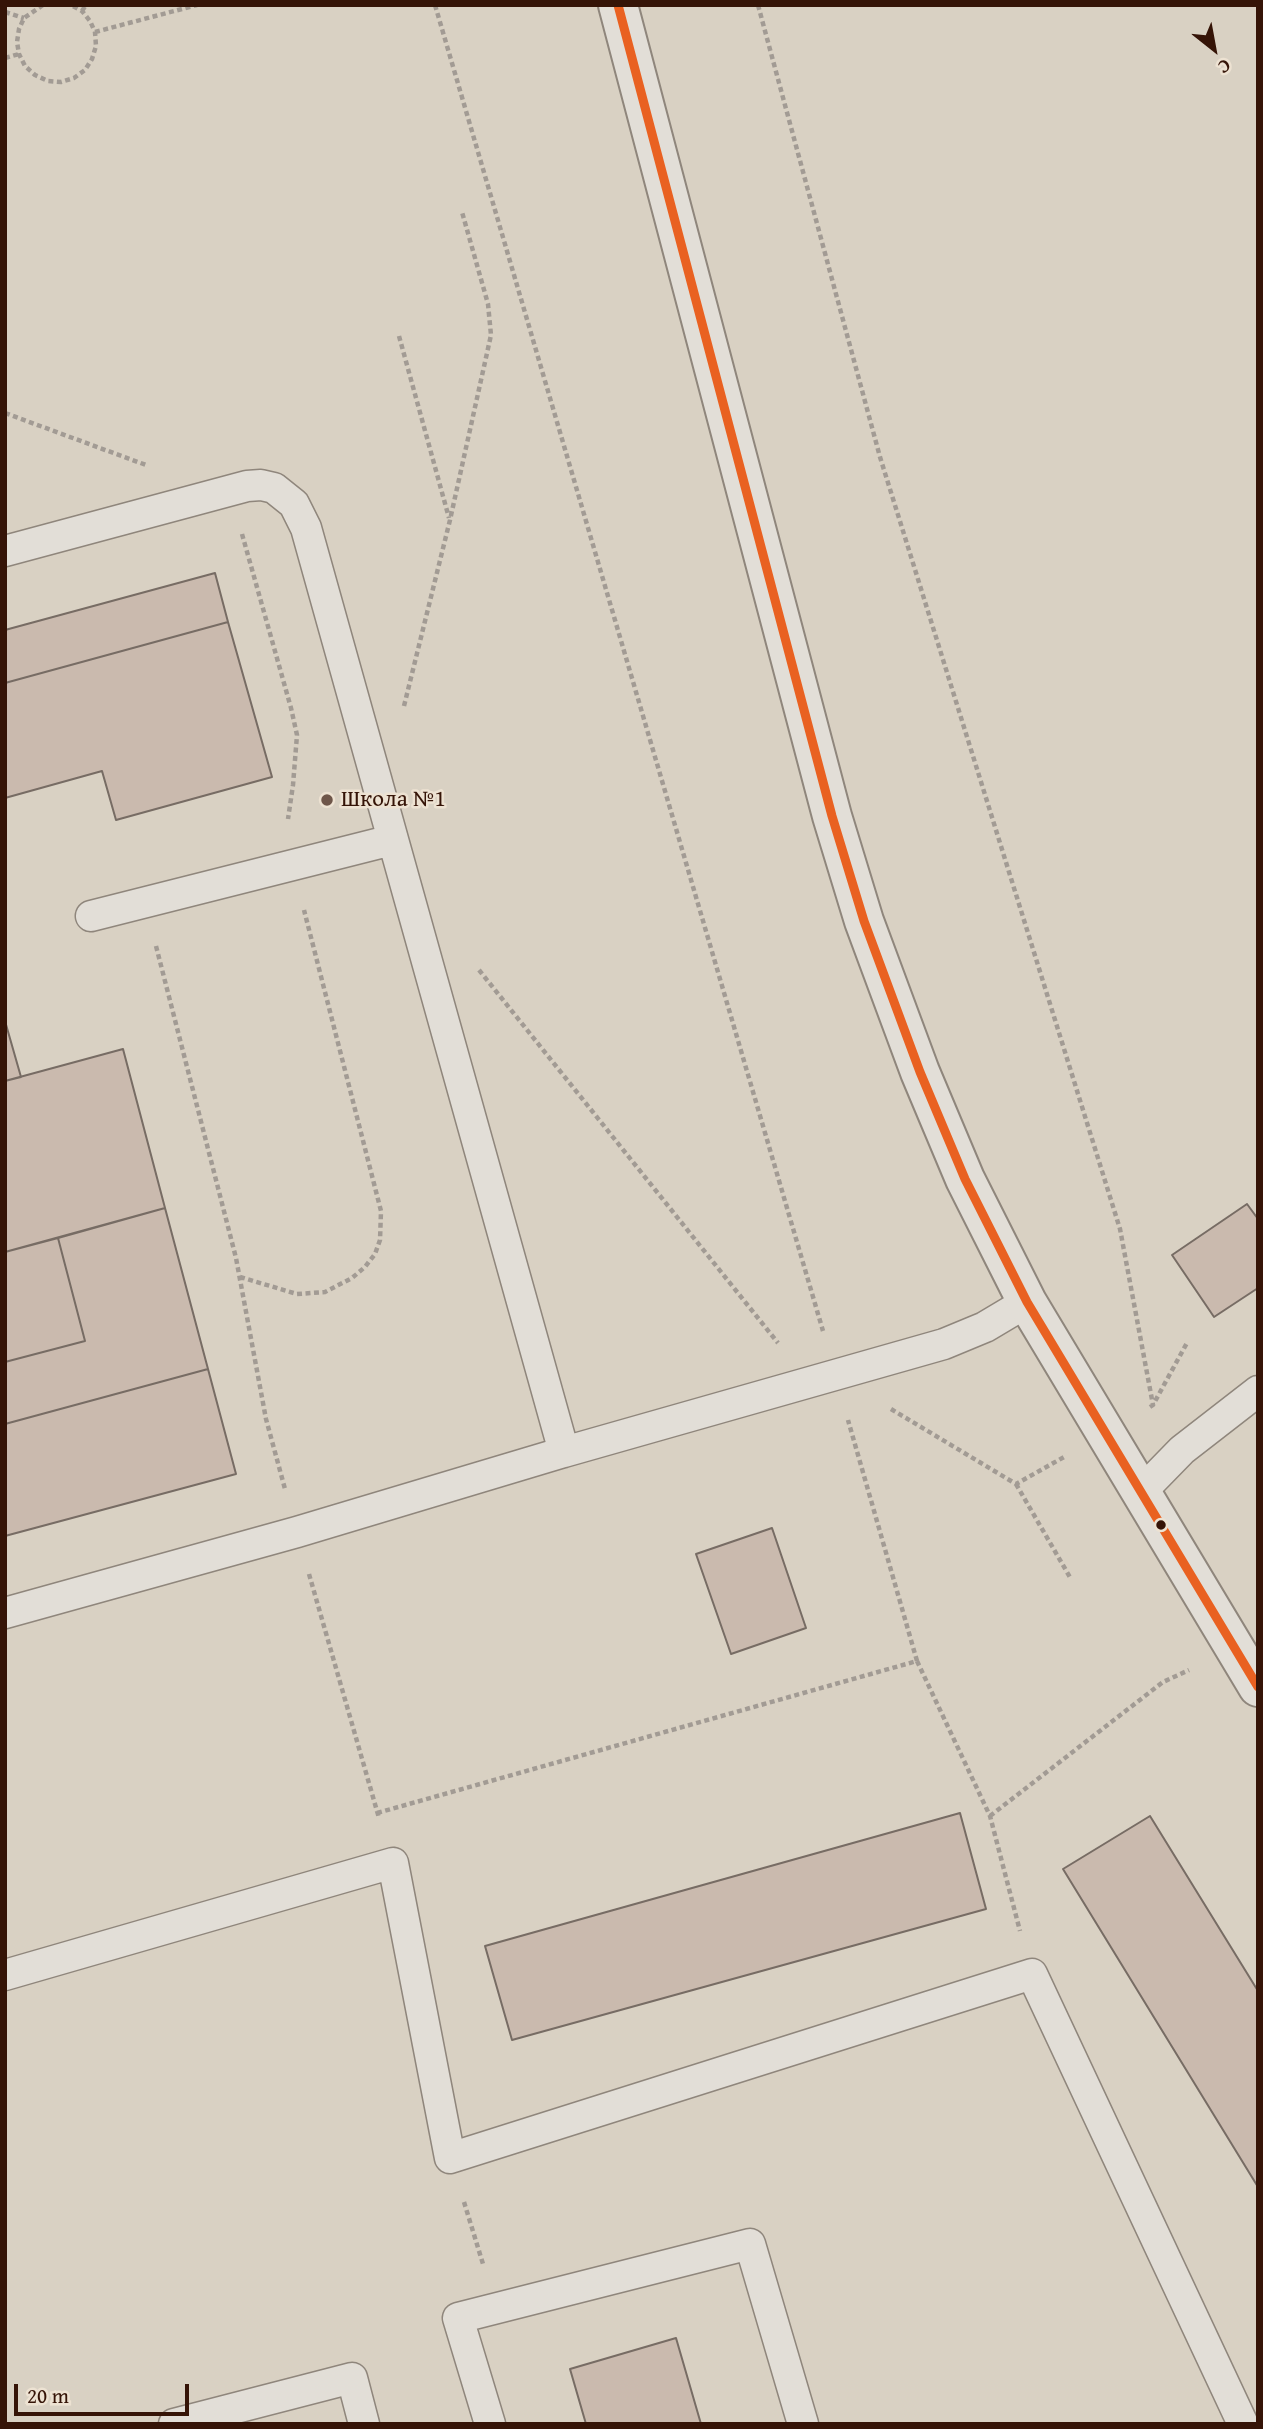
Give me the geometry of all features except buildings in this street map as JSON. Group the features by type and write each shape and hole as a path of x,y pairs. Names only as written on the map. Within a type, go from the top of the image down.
{"street":[{"path":"618,5 832,816 864,921 940,1123 1027,1302 1258,1687"}],"lane":[{"path":"5,551 247,486 274,488 294,504 301,516 564,1452"},
{"path":"91,916 392,841"},
{"path":"5,1613 297,1532 564,1452 964,1338 1027,1302"},
{"path":"1141,1492 1181,1450 1258,1391"},
{"path":"5,1975 393,1863 450,2158 1032,1974 1243,2424"},
{"path":"490,2424 458,2318 750,2244 803,2424"},
{"path":"174,2424 352,2378 364,2424"},
{"path":"1251,2424 1258,2419"}],"path":[{"path":"43,5 24,18 17,42 19,54 25,66 35,75 48,81 61,82 74,78 85,70 96,46 95,32 90,21 82,11 71,5"},
{"path":"82,11 86,5"},
{"path":"95,32 197,5"},
{"path":"435,5 822,1378 917,1661 990,1816 1032,1974"},
{"path":"758,5 880,457 1120,1229 1153,1405"},
{"path":"5,12 24,18"},
{"path":"5,58 19,54"},
{"path":"404,708 491,335 488,304 462,212"},
{"path":"399,336 450,520"},
{"path":"5,414 220,492 237,517 292,708 297,735 286,867 381,1211 382,1226 374,1254 365,1267 352,1278 325,1292 297,1294 240,1277"},
{"path":"145,902 240,1277 266,1419 377,1813 917,1661"},
{"path":"471,959 822,1378 1016,1484 1072,1579"},
{"path":"1016,1484 1153,1405 1188,1341"},
{"path":"990,1816 1163,1682 1234,1648"},
{"path":"450,2158 497,2308"}],"transit line":[{"path":"618,5 832,816 864,921 920,1072 965,1179 1027,1302 1258,1687"}],"place":[{"name":"Школа №1","path":"327,800"}]}
